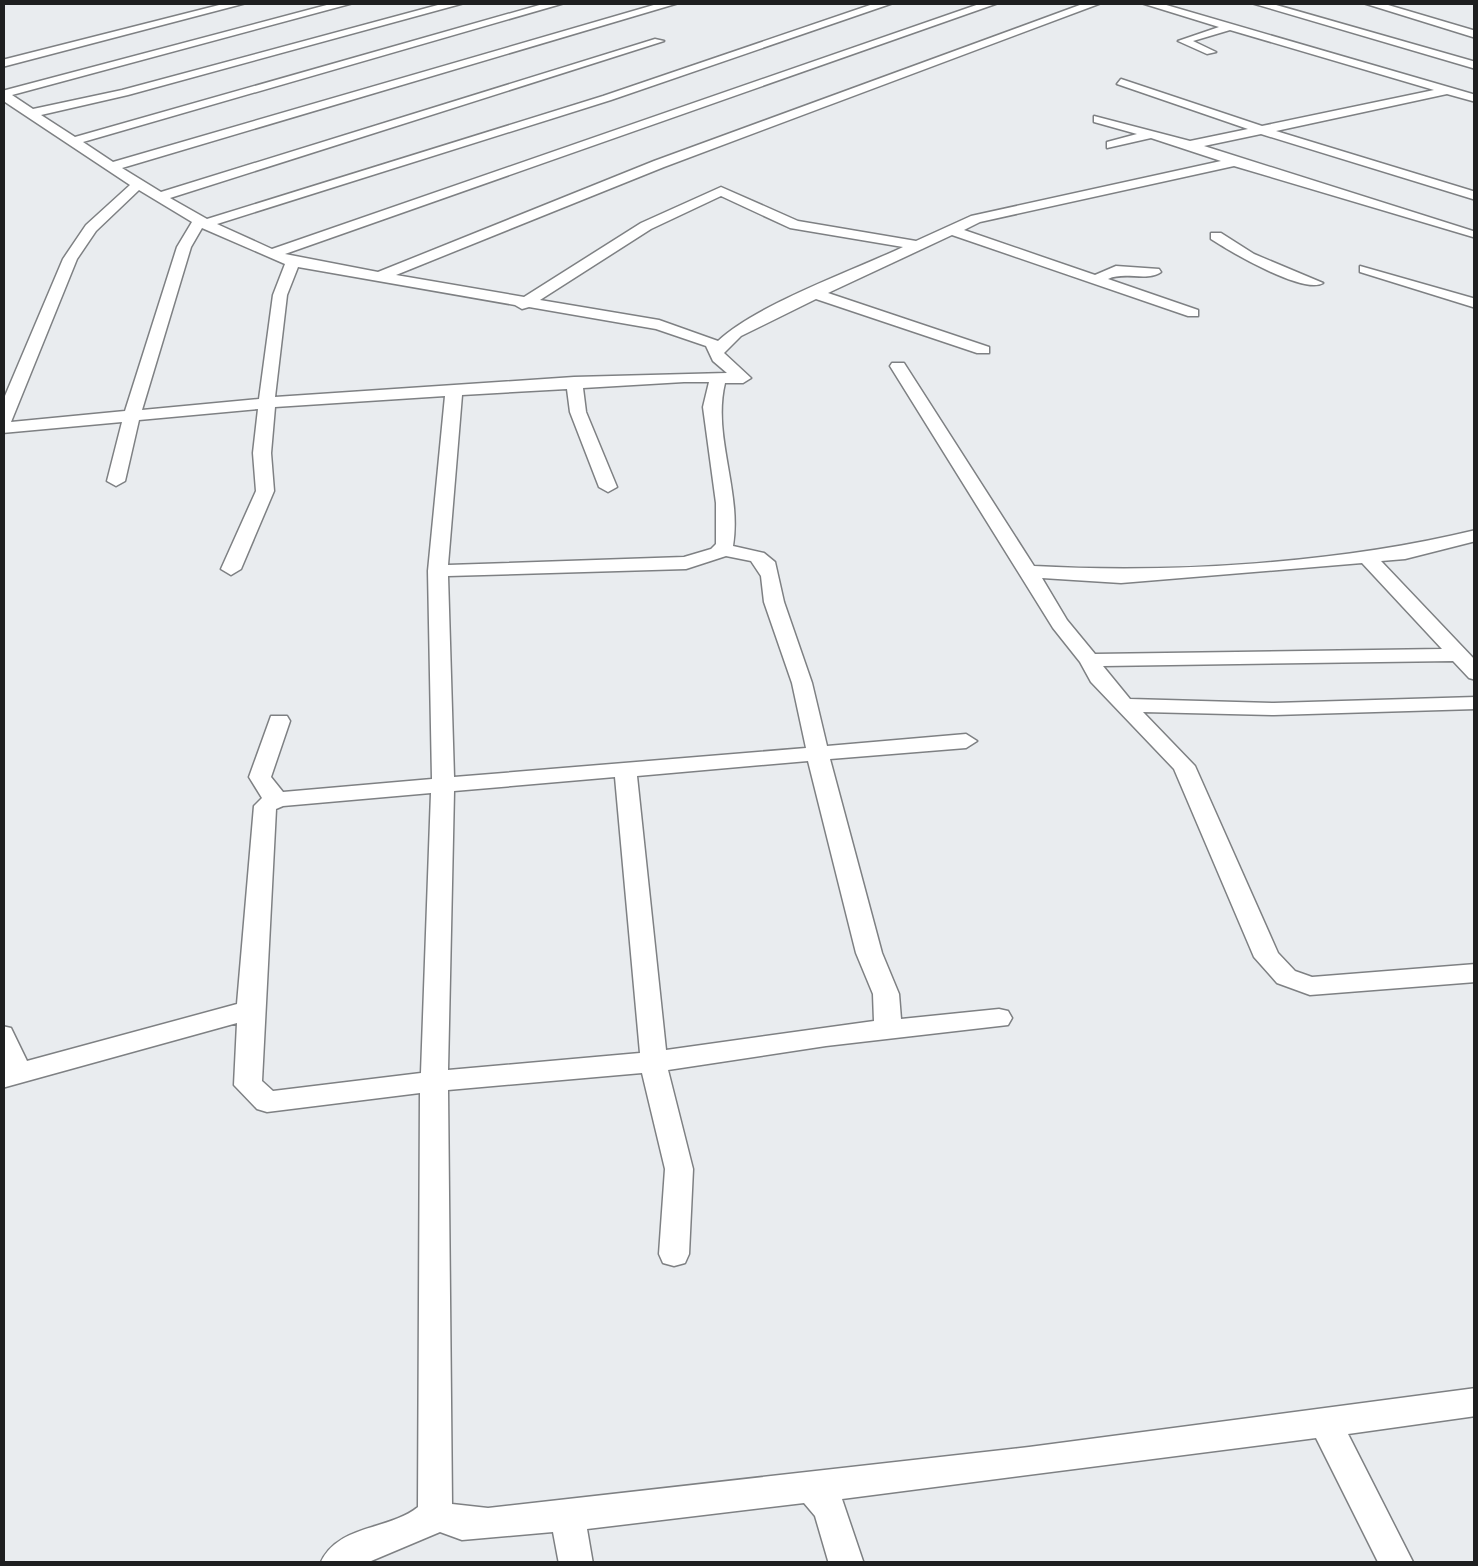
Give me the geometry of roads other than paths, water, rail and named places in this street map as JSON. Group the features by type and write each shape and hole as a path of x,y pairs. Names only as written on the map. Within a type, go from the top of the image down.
{"street":[{"path":"2,64 245,2"},
{"path":"3,94 352,2"},
{"path":"18,108 124,92 462,2"},
{"path":"74,141 563,2"},
{"path":"115,166 677,2"},
{"path":"116,481 184,243 202,223 590,104 891,2"},
{"path":"271,254 996,2"},
{"path":"377,278 660,164 1099,2"},
{"path":"1143,2 1476,99"},
{"path":"1254,2 1476,66"},
{"path":"1365,2 1476,35"},
{"path":"1211,52 1183,41 1230,27"},
{"path":"160,197 659,41"},
{"path":"1120,82 1476,196"},
{"path":"1190,145 1448,90"},
{"path":"3,94 18,108 239,244 293,262 658,326 712,343 719,362"},
{"path":"1098,118 1468,234"},
{"path":"1111,145 1151,134"},
{"path":"701,341 736,333 914,245 976,219 1235,162"},
{"path":"138,184 91,228 70,259 2,426 454,389 684,377 719,362"},
{"path":"522,304 646,226 720,191 795,225 914,245"},
{"path":"951,230 1193,313"},
{"path":"1216,236 1249,258 1316,283"},
{"path":"232,569 265,491 262,452 266,404 280,294 293,262"},
{"path":"1365,269 1476,304"},
{"path":"1095,280 1116,270 1154,272"},
{"path":"814,293 984,350"},
{"path":"722,548 726,503 711,407 719,362 736,333"},
{"path":"898,366 1071,640 1093,660 1098,678 1184,766 1266,956 1276,970 1310,986 1476,973"},
{"path":"574,382 578,412 608,487"},
{"path":"337,1564 360,1545 422,1528 435,1514 434,1081 442,786 438,571 454,389"},
{"path":"1031,572 1121,577 1368,558 1476,536"},
{"path":"438,571 686,563 704,560 722,548"},
{"path":"722,548 765,562 774,602 802,683 869,953 886,994 888,1028"},
{"path":"1368,558 1476,674"},
{"path":"1093,660 1458,655"},
{"path":"1123,705 1274,709 1476,704"},
{"path":"278,799 268,792 260,776 280,721"},
{"path":"966,740 278,799 265,806 248,1084 267,1102 434,1081 654,1062 888,1028 998,1018"},
{"path":"625,770 654,1062 679,1169 674,1254"},
{"path":"2,1035 11,1075 250,1010"},
{"path":"435,1514 462,1524 567,1515 1476,1402"},
{"path":"1325,1422 1398,1564"},
{"path":"812,1487 836,1524 847,1564"},
{"path":"567,1515 576,1564"}]}
